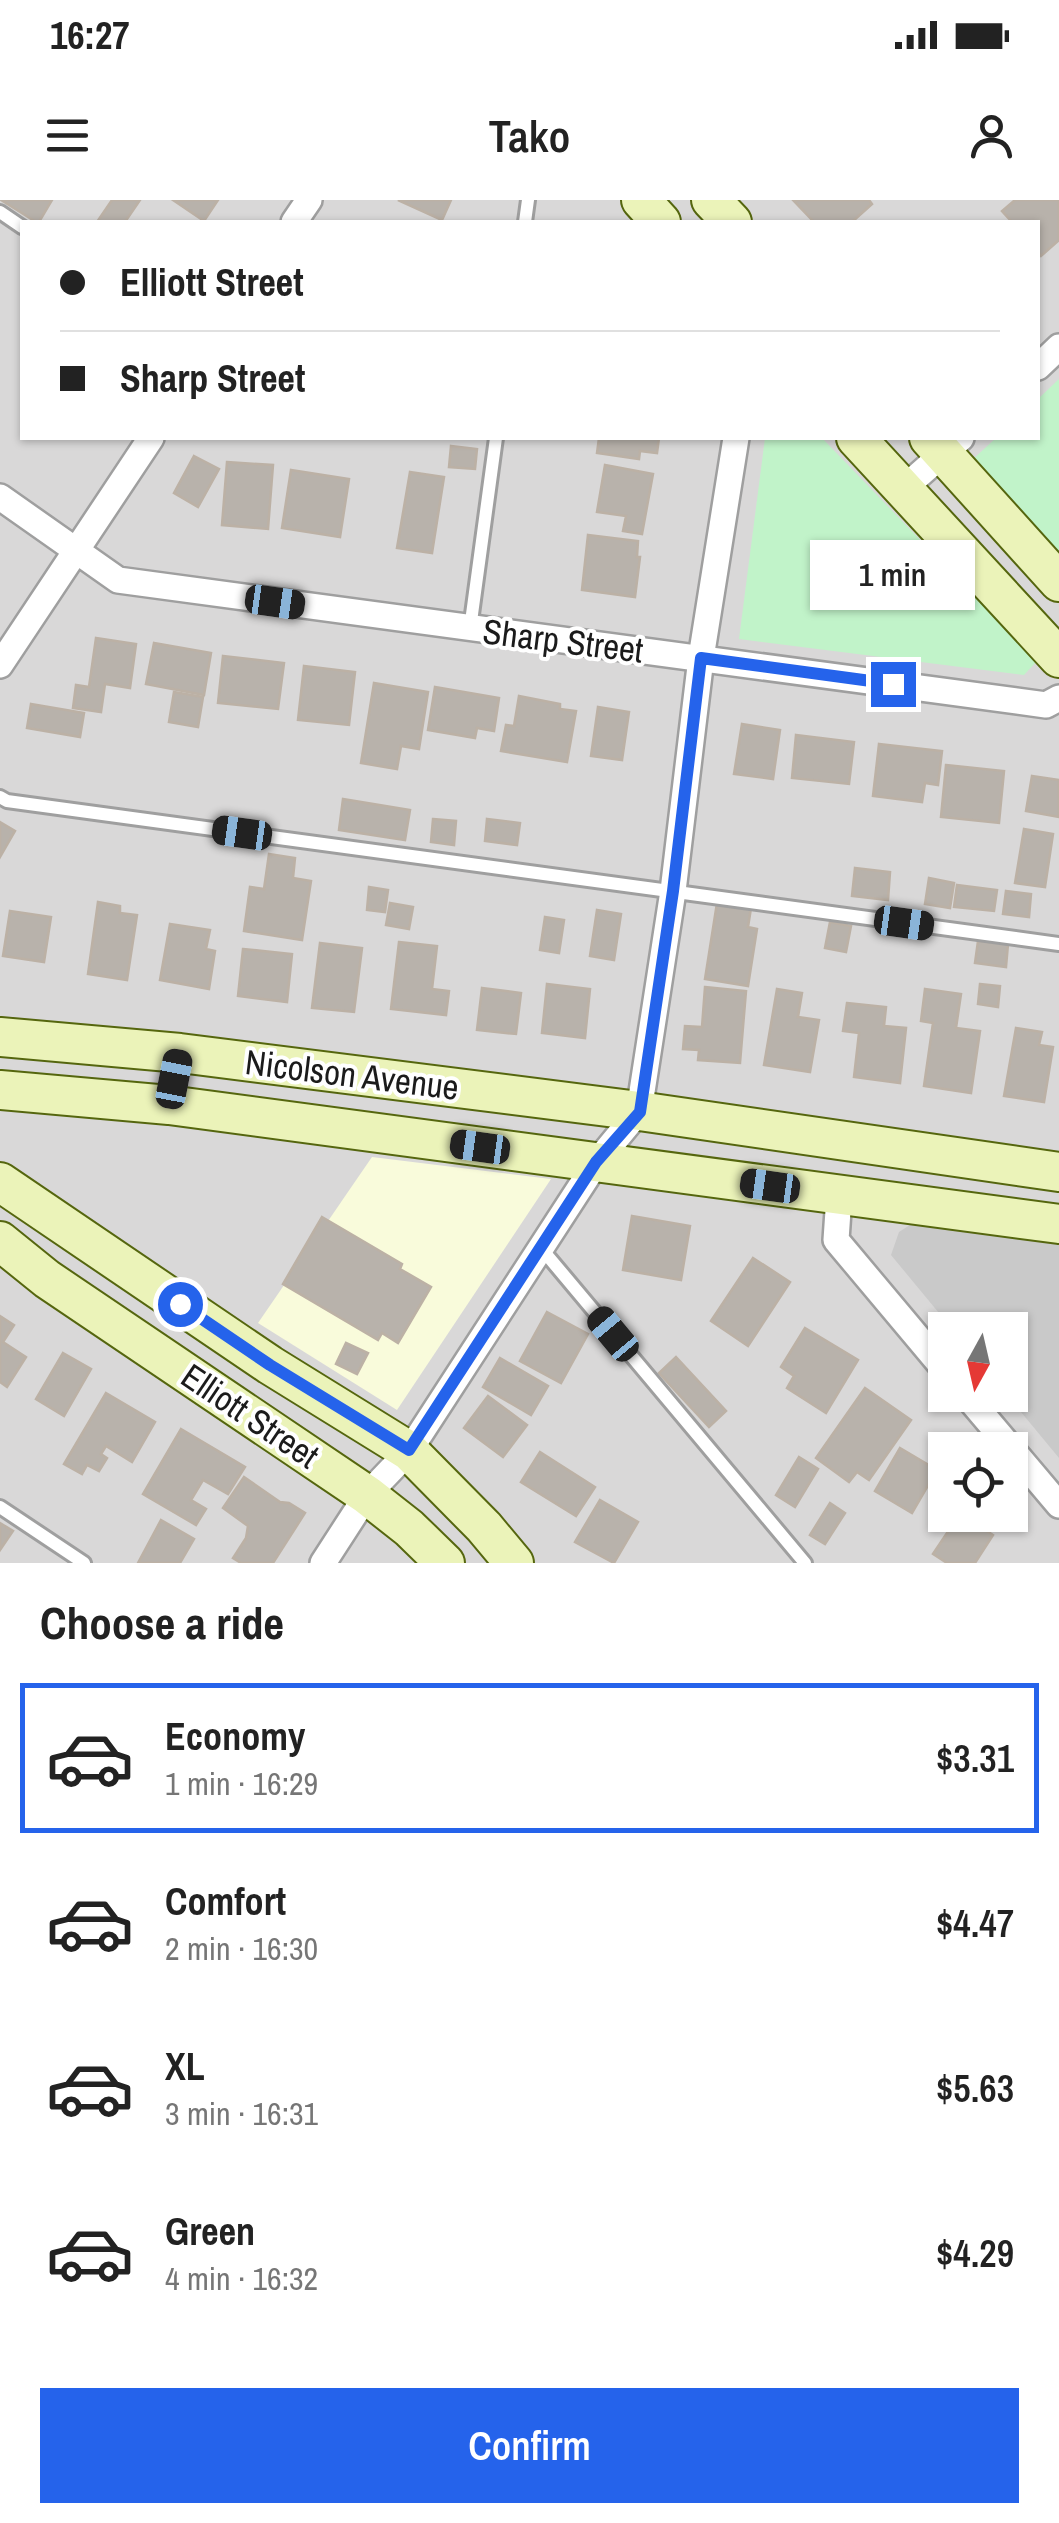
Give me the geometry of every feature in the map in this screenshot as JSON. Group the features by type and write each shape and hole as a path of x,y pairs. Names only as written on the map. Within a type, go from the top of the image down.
{"main road":[{"path":"711,200 730,220"},
{"path":"858,440 1059,658"},
{"path":"944,443 1059,582"},
{"path":"0,1026 72,1042"},
{"name":"Nicolson Avenue","path":"0,1037 180,1052 1059,1172"},
{"path":"170,1106 180,1052"},
{"name":"Nicolson Avenue","path":"6,1097 170,1106 1059,1224"},
{"name":"Elliott Street","path":"0,1182 270,1365 409,1450 514,1563"},
{"name":"Elliott Street","path":"0,1242 47,1279 367,1495 445,1563"}],"street":[{"path":"1040,364 1059,347"},
{"path":"0,665 150,440"},
{"path":"323,1563 367,1495 409,1450 596,1162 640,1112 673,891 701,658 736,440"},
{"path":"903,489 944,443"},
{"name":"Sharp Street","path":"0,497 118,580 1046,705 1059,698"},
{"path":"839,1196 836,1240 928,1350"},
{"path":"980,1412 1059,1506"}],"lane":[{"path":"470,629 496,440"},
{"path":"0,797 6,801 1059,944"},
{"path":"541,1248 805,1563"},
{"path":"0,1507 84,1563"}],"shaded area":[{"path":"0,200 1059,200 1059,1563 0,1563"},
{"path":"372,1157 551,1179 397,1410 258,1323"},
{"path":"916,1221 1059,1239 1059,1458 1021,1412 1028,1412 1028,1312 938,1312 891,1255 899,1232"}],"green space":[{"path":"1059,379 1059,556 972,460 994,440 1040,440 1040,397"},
{"path":"765,440 824,440 1037,661 1024,675 739,639"}],"building":[{"path":"1,200 52,200 40,220 33,220"},
{"path":"112,200 140,200 126,220 98,220"},
{"path":"173,200 218,200 203,220"},
{"path":"398,200 451,200 442,220"},
{"path":"793,200 869,200 872,204 854,220 812,220"},
{"path":"1015,200 1059,200 1059,240 1041,256 1040,220 1010,220 1002,211"},
{"path":"599,440 659,440 657,453 640,451 639,459 597,453"},
{"path":"451,446 477,449 475,469 449,467"},
{"path":"194,456 219,469 198,507 174,493"},
{"path":"227,462 273,465 268,529 222,525"},
{"path":"605,465 653,474 642,534 623,531 626,516 597,512"},
{"path":"291,470 349,479 340,537 282,528"},
{"path":"410,472 444,477 432,553 397,548"},
{"path":"588,535 638,541 635,597 582,590"},
{"path":"96,638 136,644 130,688 105,684 101,712 73,708 76,685 89,687"},
{"path":"154,643 211,653 204,695 146,684"},
{"path":"223,656 284,663 278,709 218,703"},
{"path":"304,666 355,672 349,725 298,720"},
{"path":"374,683 428,692 419,749 401,746 397,769 361,763"},
{"path":"435,687 499,698 494,731 477,728 475,738 428,730"},
{"path":"174,692 203,697 198,727 169,722"},
{"path":"519,696 576,711 567,762 501,751 506,725 514,726"},
{"path":"31,704 84,713 80,737 27,728"},
{"path":"598,707 629,712 622,760 591,756"},
{"path":"742,724 780,730 773,779 734,774"},
{"path":"796,735 854,742 849,784 792,778"},
{"path":"879,744 942,751 938,785 925,783 922,802 873,796"},
{"path":"946,765 1004,771 999,823 941,817"},
{"path":"1032,776 1059,780 1059,817 1026,811"},
{"path":"343,799 410,810 405,840 339,830"},
{"path":"433,819 456,821 454,845 431,842"},
{"path":"487,819 520,823 517,845 485,841"},
{"path":"0,822 15,831 0,857"},
{"path":"1024,829 1053,834 1045,887 1015,883"},
{"path":"269,854 295,858 293,878 311,881 302,940 244,931 250,887 264,889"},
{"path":"855,868 890,872 888,900 852,896"},
{"path":"929,878 954,883 950,908 925,904"},
{"path":"957,885 997,890 994,911 954,907"},
{"path":"369,887 388,890 385,912 367,910"},
{"path":"1006,891 1031,894 1029,917 1003,914"},
{"path":"98,902 120,906 120,913 137,915 127,980 88,974"},
{"path":"390,903 413,907 409,929 386,925"},
{"path":"717,903 751,908 748,927 757,929 748,986 705,979"},
{"path":"597,910 621,914 614,960 590,956"},
{"path":"10,911 51,917 44,962 3,956"},
{"path":"545,917 564,920 559,953 540,950"},
{"path":"830,922 851,926 846,952 825,948"},
{"path":"170,924 210,930 206,949 215,951 209,989 160,980"},
{"path":"978,941 1008,944 1006,967 975,963"},
{"path":"399,942 437,946 432,989 449,991 446,1015 391,1009"},
{"path":"320,943 362,948 354,1012 312,1008"},
{"path":"243,949 292,954 287,1002 238,996"},
{"path":"547,984 590,989 585,1038 542,1033"},
{"path":"980,984 1000,986 998,1007 978,1004"},
{"path":"705,987 746,991 740,1063 698,1060 699,1050 683,1049 685,1026 702,1027"},
{"path":"482,988 521,993 516,1034 477,1030"},
{"path":"777,989 802,993 798,1017 819,1020 810,1072 764,1065"},
{"path":"925,989 961,994 956,1028 980,1031 971,1093 924,1086 933,1023 921,1021"},
{"path":"847,1003 886,1007 884,1026 906,1028 900,1083 854,1077 859,1033 843,1031"},
{"path":"1016,1028 1042,1032 1039,1045 1053,1047 1044,1102 1004,1096"},
{"path":"632,1216 690,1226 681,1280 623,1270"},
{"path":"322,1217 402,1264 400,1269 431,1287 398,1343 382,1333 378,1340 283,1284"},
{"path":"753,1258 790,1282 748,1346 711,1321"},
{"path":"547,1312 588,1334 561,1383 520,1361"},
{"path":"0,1316 14,1325 3,1342 26,1357 7,1387 0,1382"},
{"path":"805,1328 858,1360 826,1413 787,1388 794,1376 781,1367"},
{"path":"346,1343 368,1353 357,1374 336,1364"},
{"path":"63,1353 91,1369 64,1416 36,1399"},
{"path":"676,1357 726,1411 709,1427 659,1373"},
{"path":"500,1358 548,1386 531,1415 483,1387"},
{"path":"865,1388 911,1420 869,1480 857,1472 849,1482 816,1458"},
{"path":"106,1393 155,1422 132,1462 106,1446 101,1454 107,1458 99,1471 87,1465 82,1474 64,1464"},
{"path":"488,1396 527,1425 503,1457 464,1428"},
{"path":"181,1429 245,1467 228,1494 203,1480 191,1500 206,1509 196,1525 143,1494"},
{"path":"900,1448 928,1465 928,1485 912,1513 875,1491"},
{"path":"540,1452 595,1487 576,1516 521,1482"},
{"path":"799,1457 818,1469 795,1507 776,1495"},
{"path":"244,1477 280,1502 305,1513 273,1563 241,1563 233,1558 246,1538 248,1526 223,1508"},
{"path":"600,1500 638,1522 614,1563 575,1542"},
{"path":"830,1503 845,1513 825,1544 810,1535"},
{"path":"161,1520 194,1539 180,1563 138,1563"},
{"path":"0,1523 13,1531 0,1550"},
{"path":"948,1532 993,1535 975,1563 947,1563 933,1554"}],"route":[{"path":"180,1304 270,1365 409,1450 596,1162 640,1112 673,891 701,658 893,684"}]}
